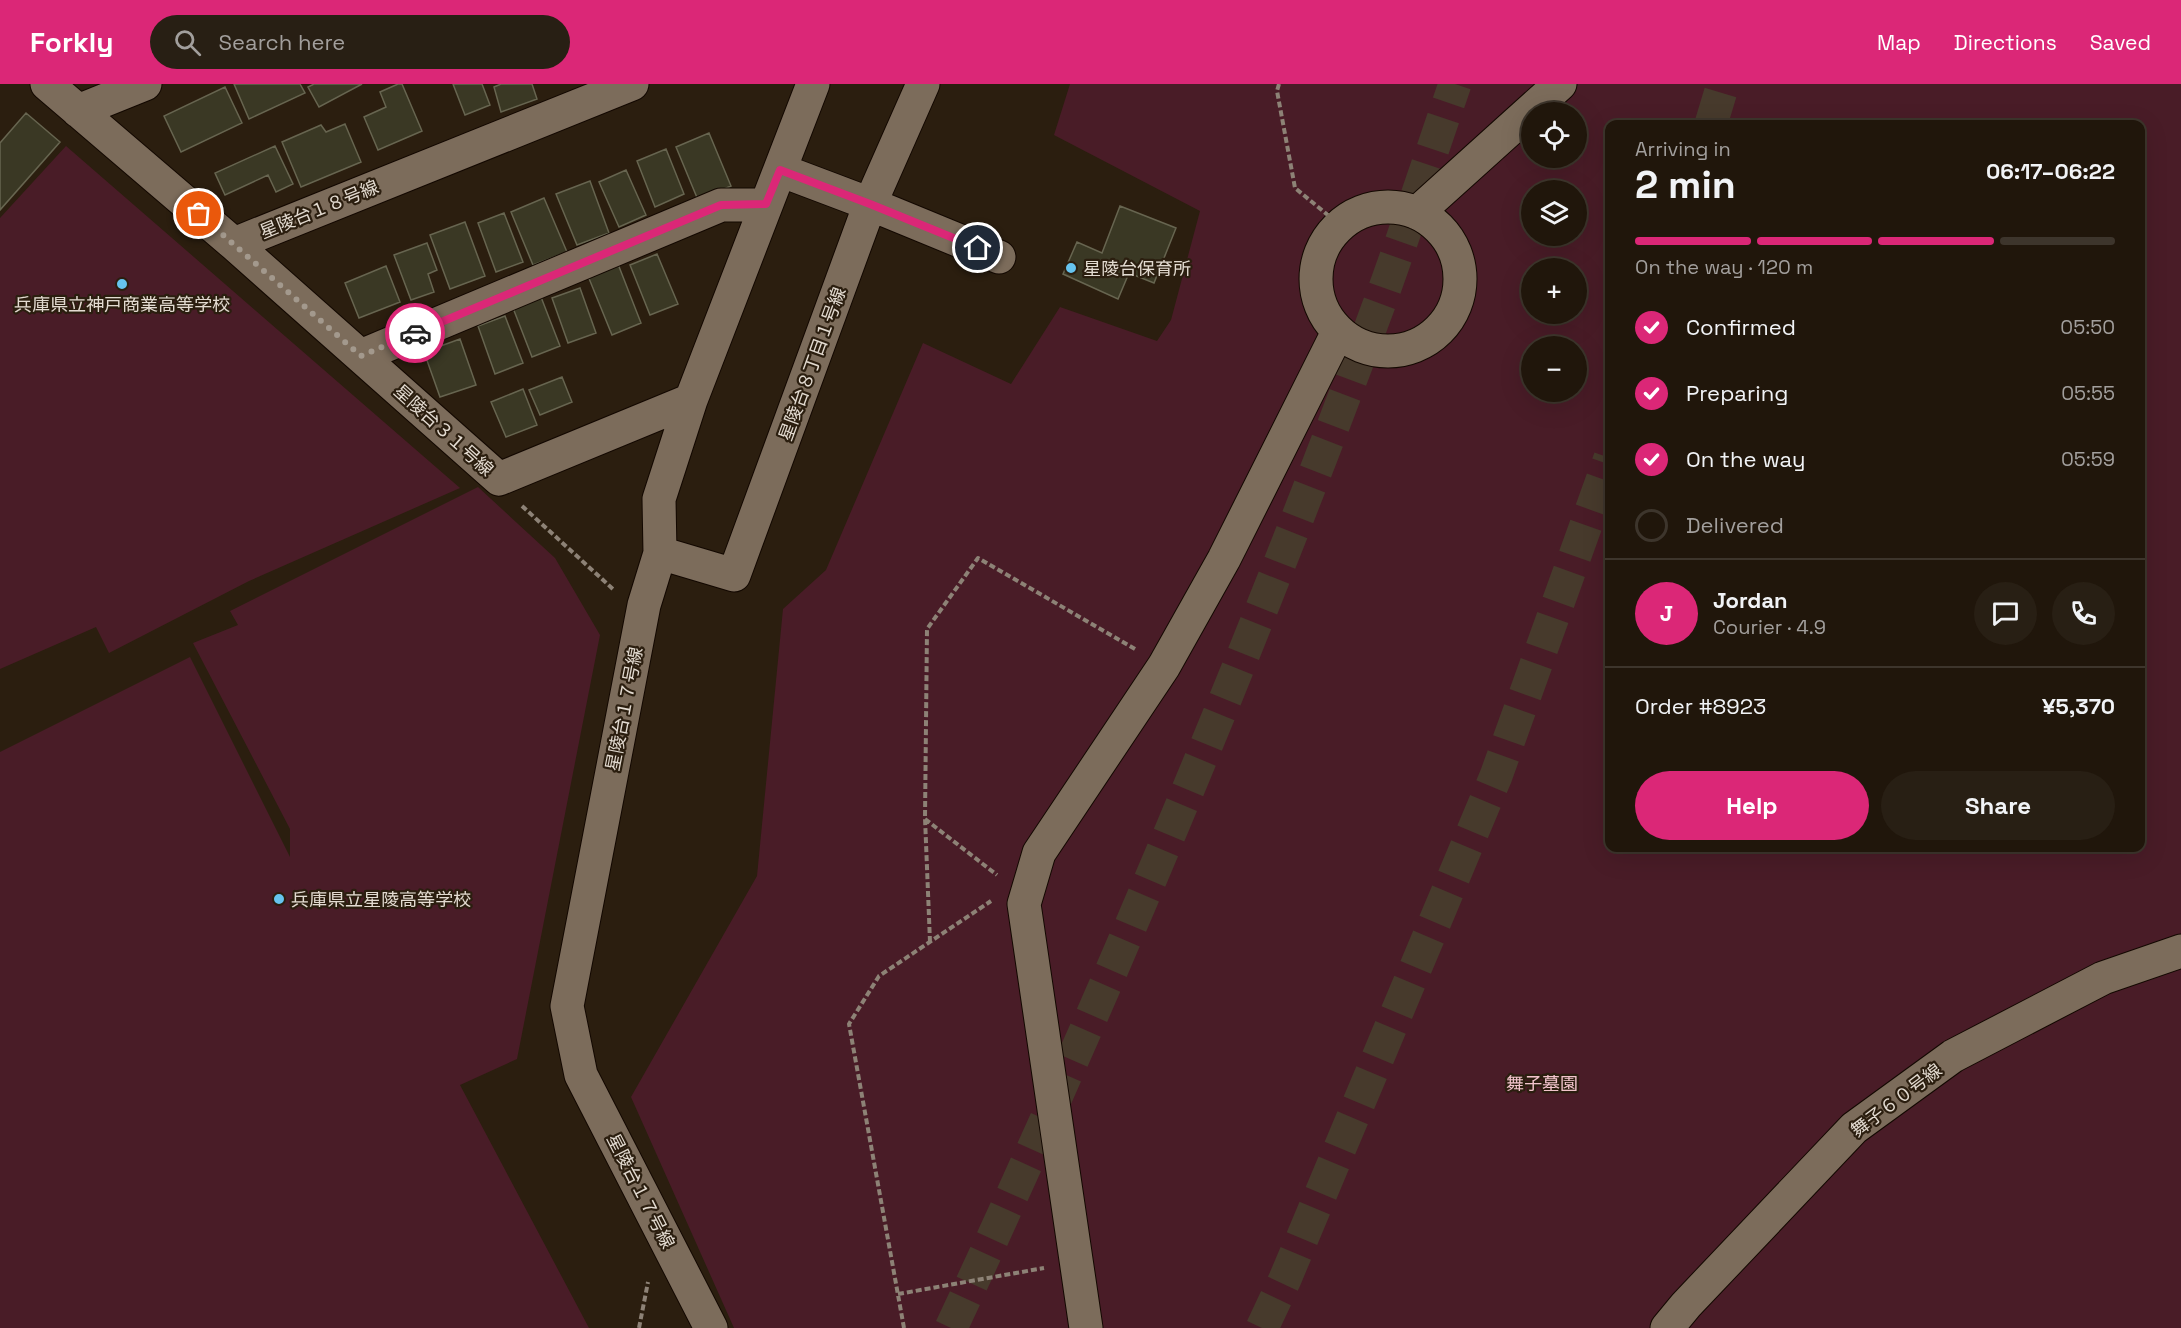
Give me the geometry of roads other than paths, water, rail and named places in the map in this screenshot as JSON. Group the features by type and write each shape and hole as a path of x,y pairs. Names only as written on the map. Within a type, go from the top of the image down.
{"street":[{"path":"47,84 234,244"},
{"path":"78,111 145,84"},
{"name":"星陵台１８号線","path":"234,244 573,95 632,84"},
{"name":"星陵台１７号線","path":"711,1328 581,1075 567,1006 644,605 660,553 659,499 691,400 813,84"},
{"name":"星陵台８丁目１号線","path":"660,553 734,574 870,204 923,84"},
{"path":"1418,213 1560,84"},
{"path":"780,170 999,257"},
{"path":"361,356 721,205 766,204"},
{"path":"1396,207 1418,213 1436,225 1450,241 1459,262 1460,284 1456,306 1445,325 1430,339 1412,348 1393,352 1374,351 1354,344 1338,332 1326,317 1318,299 1316,279 1319,259 1327,241 1340,225 1357,214 1376,208 1396,207"},
{"name":"星陵台３１号線","path":"234,244 499,478 691,400"},
{"path":"1086,1328 1075,1262 1027,894 1039,854 1164,666 1224,560 1338,332"},
{"name":"舞子６０号線","path":"1667,1328 1686,1305 1854,1128 1953,1056 2103,978 2181,951"}],"tunnel":[{"path":"951,1328 1118,956 1223,706 1371,326 1455,84"},
{"path":"1712,120 1723,84"},
{"path":"1262,1328 1285,1279 1496,776 1605,472"}],"place":[{"name":"星陵台保育所","path":"1071,268"},
{"name":"兵庫県立神戸商業高等学校","path":"122,284"},
{"name":"兵庫県立星陵高等学校","path":"279,899"}],"park label":[{"name":"舞子墓園","path":"1542,1083"}]}
